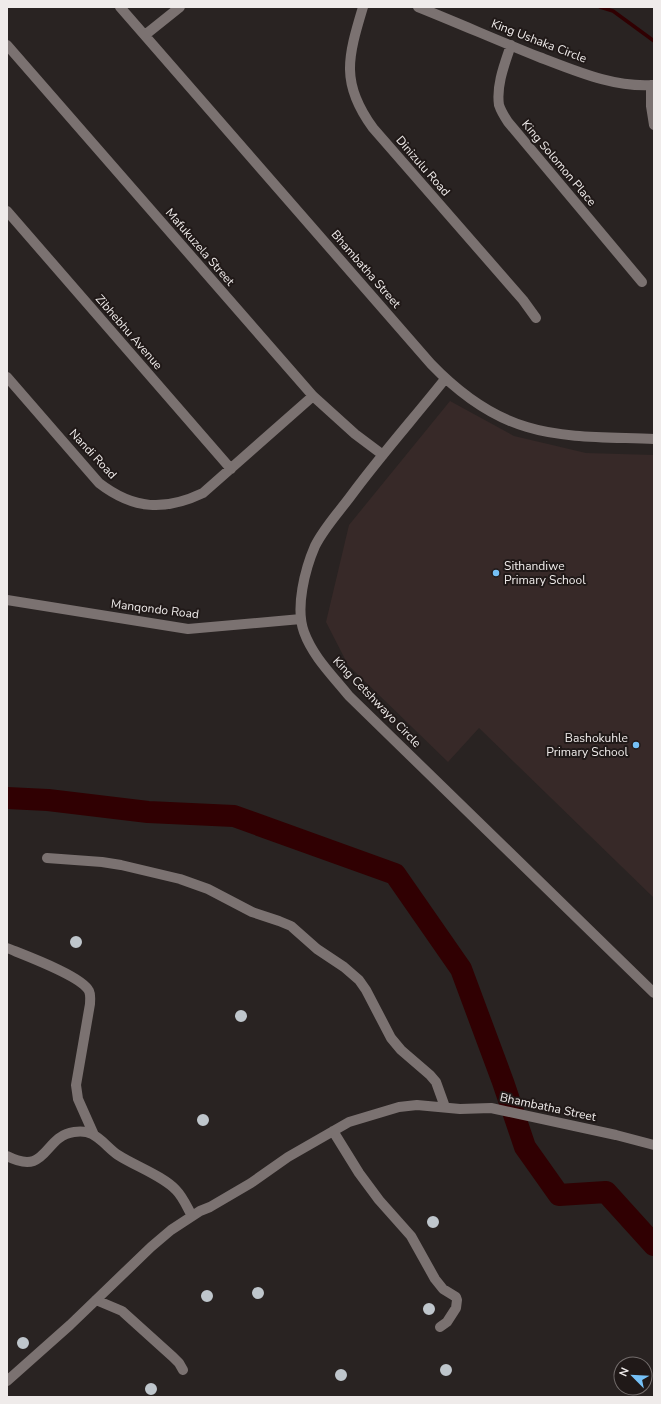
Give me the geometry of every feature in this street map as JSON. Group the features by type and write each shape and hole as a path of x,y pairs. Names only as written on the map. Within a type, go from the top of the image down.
{"street":[{"name":"Bhambatha Street","path":"120,7 445,379 470,399 489,411 527,428 553,433 654,439"},
{"path":"145,35 180,7"},
{"name":"Dinizulu Road","path":"363,7 352,44 349,72 353,93 365,117 523,300 536,318"},
{"name":"King Ushaka Circle","path":"418,7 511,45 599,78 615,83 653,85"},
{"name":"Mafukuzela Street","path":"7,45 313,396 355,434 383,455"},
{"name":"King Solomon Place","path":"511,45 504,67 499,95 502,111 508,122 642,282"},
{"path":"653,85 651,106 654,125"},
{"name":"Zibhebhu Avenue","path":"7,211 231,469"},
{"name":"Nandi Road","path":"7,376 99,484 129,501 144,505 172,505 187,501 203,493 313,396"},
{"name":"King Cetshwayo Circle","path":"445,379 323,531 315,546 304,579 301,619 304,631 309,644 324,667 349,696 654,993"},
{"name":"Manqondo Road","path":"7,600 188,629 301,619"},
{"path":"47,858 115,864 180,880 208,889 252,912 291,926 329,958 344,967 358,980 366,990 391,1038 401,1050 436,1082 440,1106"},
{"path":"7,948 67,974 78,980 89,991 90,1004 76,1084 76,1093 94,1135"},
{"name":"Bhambatha Street","path":"7,1382 171,1230 192,1216 251,1184 288,1157 349,1122 399,1107 417,1105 460,1109 491,1108 616,1135 654,1145"},
{"path":"7,1156 22,1162 37,1160 44,1155 60,1137 66,1134 82,1131 94,1135 118,1155 170,1185 184,1199 192,1216"},
{"path":"333,1131 359,1173 379,1200 411,1236 435,1279 443,1289 456,1297 456,1308 447,1322 440,1327"},
{"path":"96,1300 122,1311 173,1357 183,1370"}],"shaded area":[{"name":"Sithandiwe Primary School","path":"450,401 514,436 586,453 654,455 654,898 479,728 448,762 348,665 326,622 349,525"}],"building":[{"path":"74,936 78,936 82,942 78,948 74,948 70,944 70,940"},
{"path":"239,1010 243,1010 247,1016 243,1022 239,1022 235,1018 235,1014"},
{"path":"201,1114 205,1114 209,1120 205,1126 201,1126 197,1122 197,1118"},
{"path":"431,1216 435,1216 439,1222 435,1228 431,1228 427,1224 427,1220"},
{"path":"256,1287 260,1287 264,1293 260,1299 256,1299 252,1295 252,1291"},
{"path":"205,1290 209,1290 213,1296 209,1302 205,1302 201,1298 201,1294"},
{"path":"427,1303 431,1303 435,1309 431,1315 427,1315 423,1311 423,1307"},
{"path":"21,1337 25,1337 29,1343 25,1349 21,1349 17,1345 17,1341"},
{"path":"444,1364 448,1364 452,1370 448,1376 444,1376 440,1372 440,1368"},
{"path":"339,1369 343,1369 347,1375 343,1381 339,1381 335,1377 335,1373"},
{"path":"149,1383 153,1383 157,1389 153,1395 149,1395 145,1391 145,1387"}],"waterway":[{"path":"600,7 613,11 654,41"},
{"path":"7,798 48,800 148,812 234,816 395,874 461,969 503,1082 525,1147 559,1195 606,1192 654,1245"}],"place":[{"name":"Sithandiwe Primary School","path":"496,573"},
{"name":"Bashokuhle Primary School","path":"636,745"}]}
